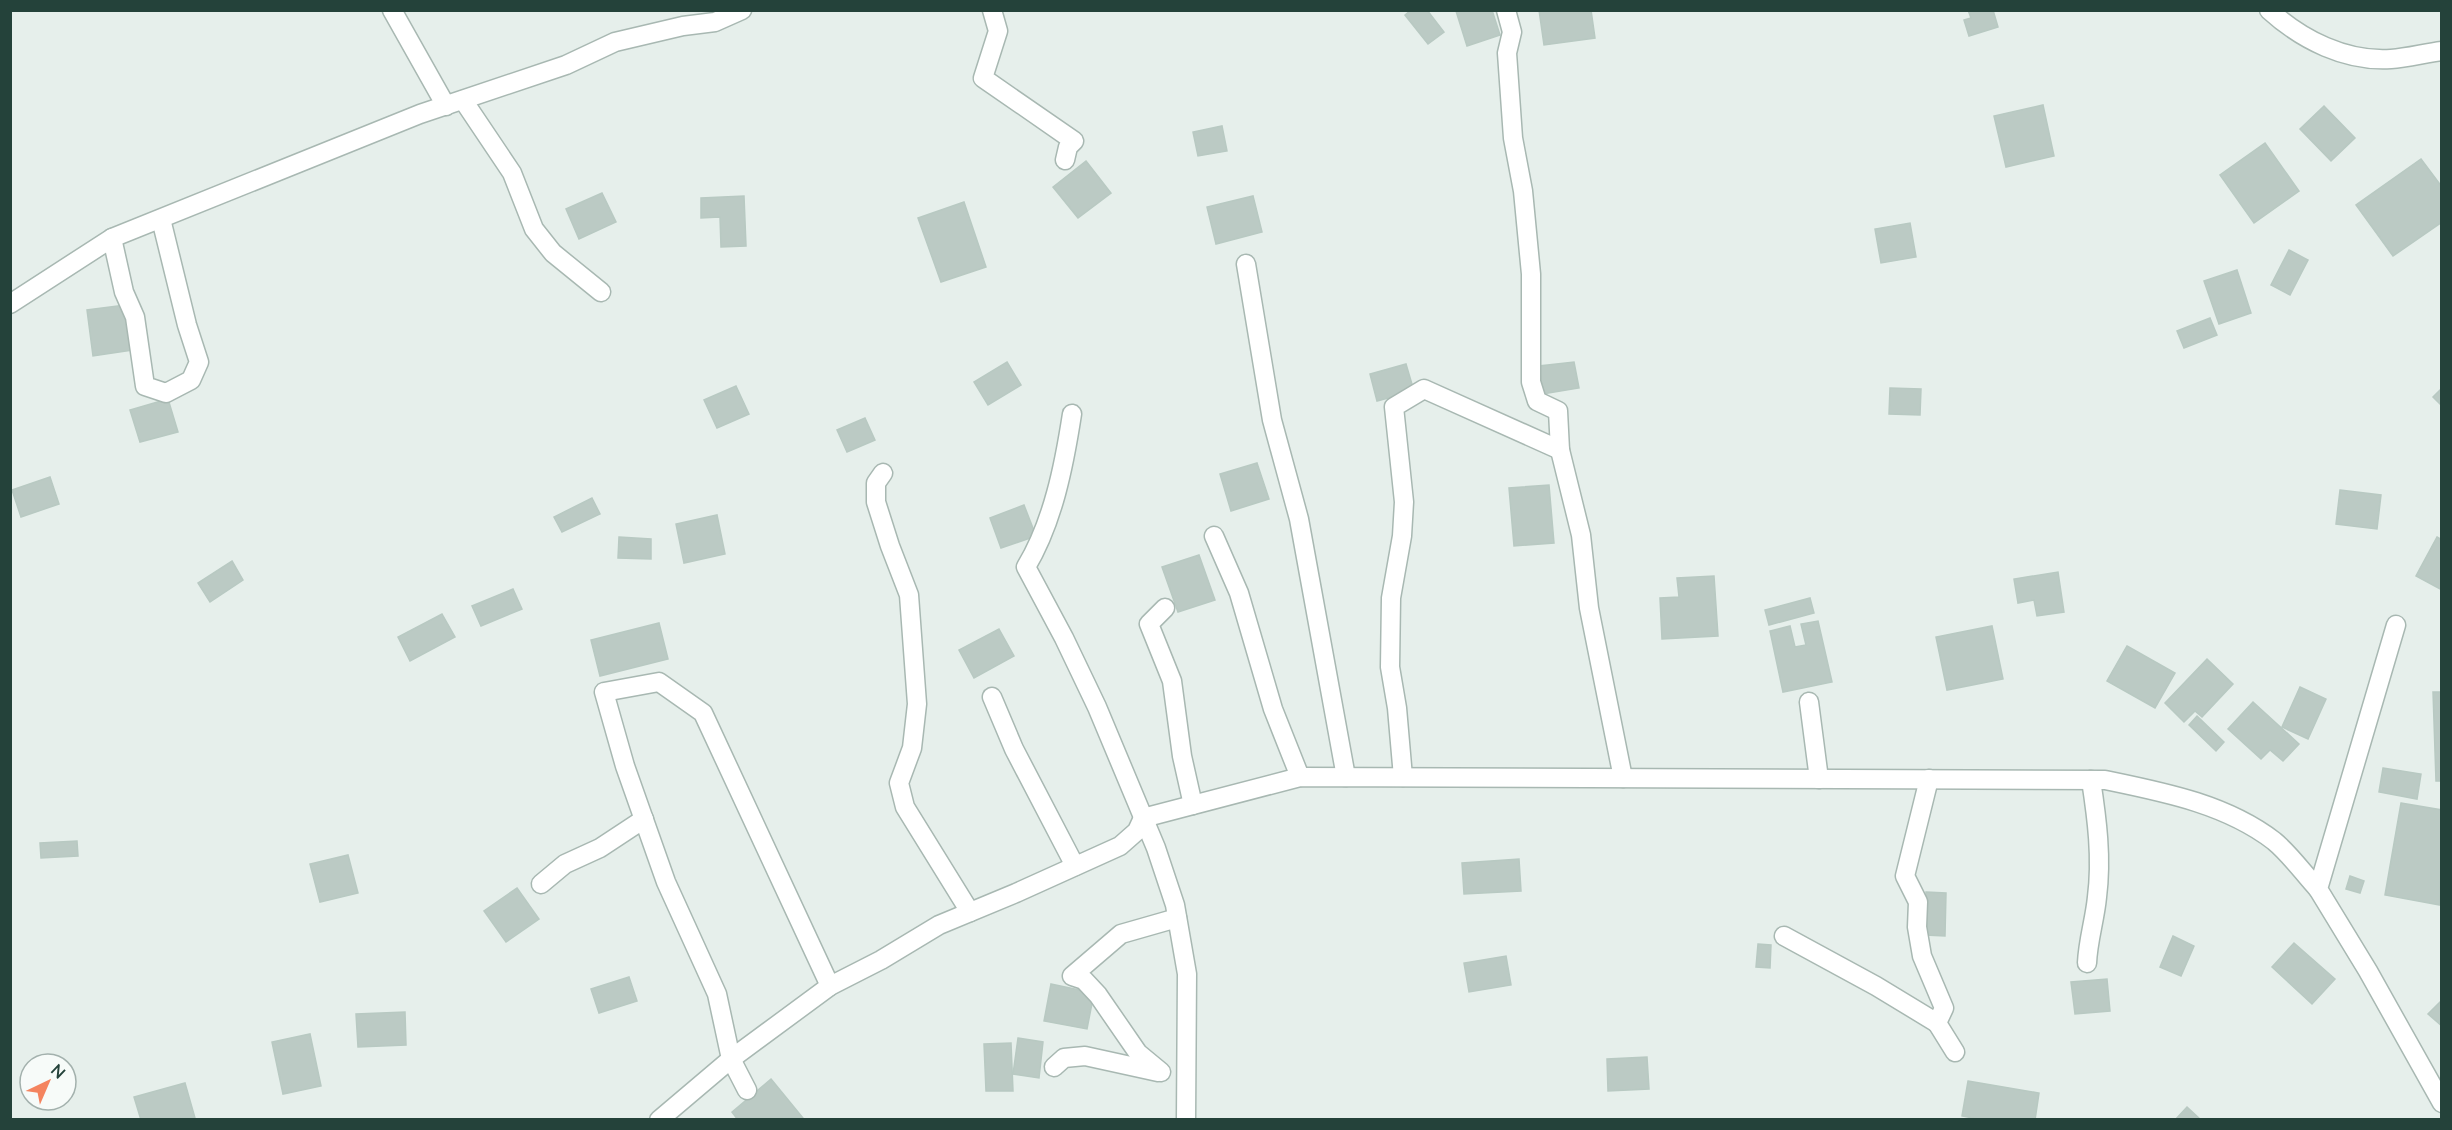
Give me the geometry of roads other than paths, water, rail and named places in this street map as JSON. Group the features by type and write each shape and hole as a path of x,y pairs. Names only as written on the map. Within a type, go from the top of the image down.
{"street":[{"path":"392,10 454,103 512,173 534,229 553,253 602,292"},
{"path":"10,304 112,238 454,103 566,65 615,42 682,26 715,22 742,10"},
{"path":"992,10 998,31 983,78 1074,141 1068,147 1065,160"},
{"path":"1506,10 1512,32 1507,53 1513,138 1523,191 1531,274 1531,382 1537,401 1558,411 1560,450 1581,535 1588,608 1623,778"},
{"path":"2270,10 2286,25 2314,42 2355,57 2391,59 2442,51"},
{"path":"112,238 124,292 135,317 145,386 166,393 191,380 199,362 187,325 161,219"},
{"path":"1246,264 1272,420 1299,519 1347,777"},
{"path":"1403,777 1397,708 1390,667 1391,598 1402,536 1404,502 1394,407 1424,389 1560,450"},
{"path":"1072,414 1065,462 1039,546 1026,567 1097,707 1156,848 1177,918 1188,974 1186,1119"},
{"path":"883,473 876,483 876,502 909,595 917,704 912,748 899,783 905,807 970,912"},
{"path":"1214,536 1239,593 1273,709 1300,777"},
{"path":"1165,608 1149,624 1172,681 1182,756 1193,806"},
{"path":"2318,889 2396,625"},
{"path":"747,1090 731,1059 717,993 666,882 625,766 604,692 659,682 703,713 830,986"},
{"path":"992,697 1038,797 1075,866"},
{"path":"1809,702 1819,779"},
{"path":"1143,818 1300,777 2105,780 2169,793 2228,813 2275,842 2318,889 2368,971 2442,1103"},
{"path":"1929,779 1905,876 1918,902 1917,927 1922,956 1944,1008 1937,1023"},
{"path":"2086,963 2097,898 2099,864 2098,824 2091,780"},
{"path":"659,1119 731,1059 830,986 881,960 939,925 1120,846 1137,831 1143,818"},
{"path":"541,884 565,864 600,848 644,819"},
{"path":"1161,1072 1138,1053 1098,995 1084,980 1072,975 1121,933 1177,918"},
{"path":"1784,936 1876,986 1937,1023 1955,1052"},
{"path":"1054,1067 1064,1058 1085,1056 1161,1072 1186,1063"}]}
